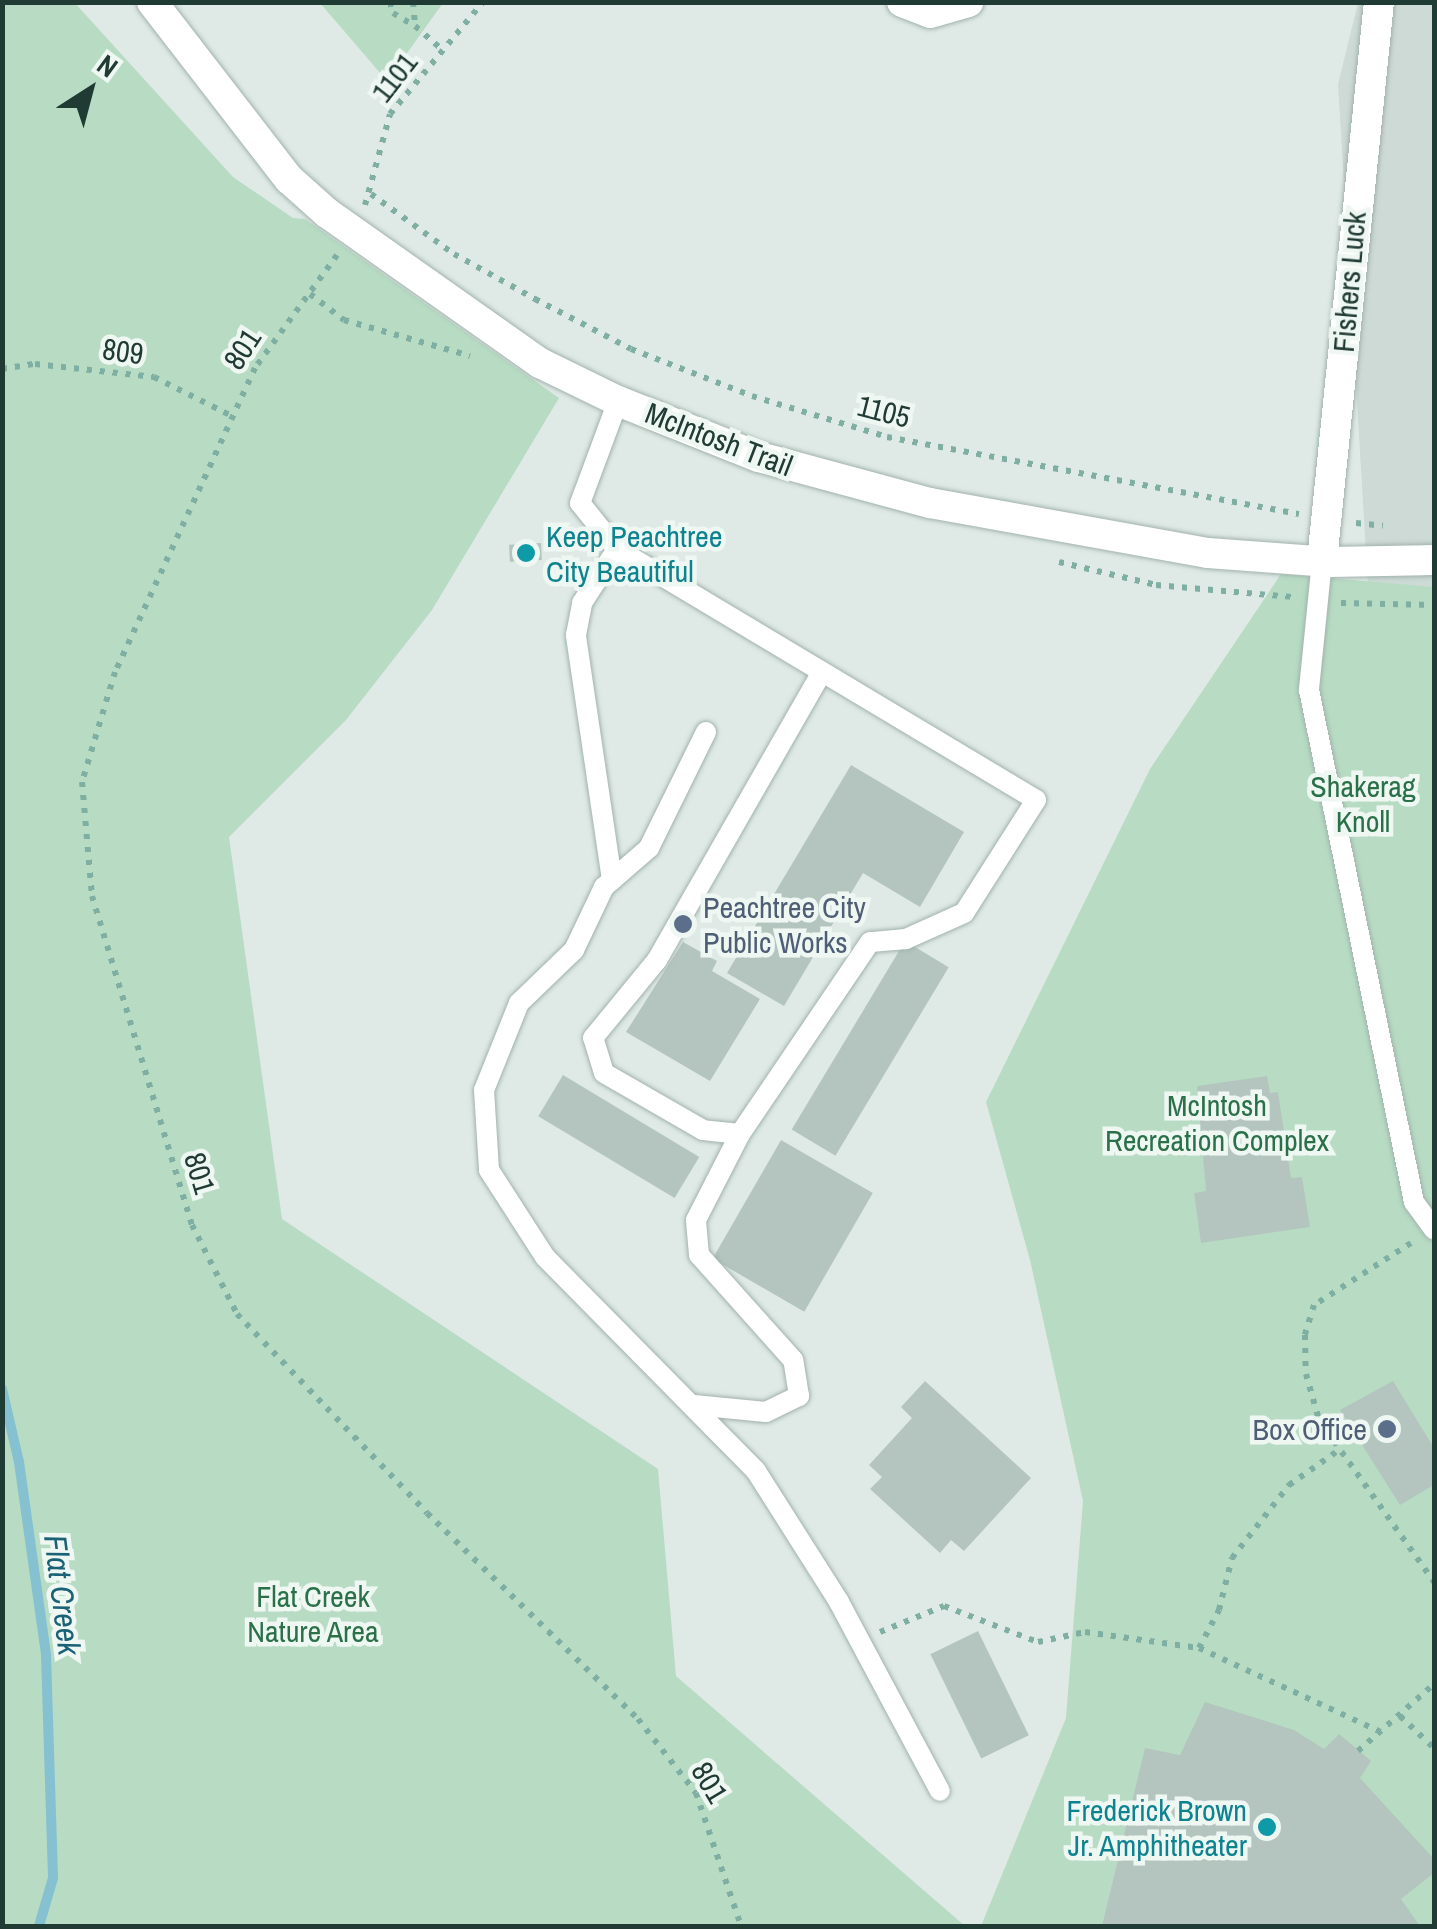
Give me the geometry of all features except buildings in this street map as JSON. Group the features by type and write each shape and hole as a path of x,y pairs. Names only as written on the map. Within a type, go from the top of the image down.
{"street":[{"path":"902,2 930,13 968,2"},
{"name":"Fishers Luck","path":"1322,561 1379,2"},
{"name":"McIntosh Trail","path":"160,13 289,180 351,233 540,364 618,401 759,458 857,487 1208,552 1322,561 1434,560"}],"lane":[{"path":"618,401 580,503 617,550 1036,800 964,913 906,939 870,942 854,960 740,1134 696,1220 699,1256 793,1360 800,1396 766,1412 694,1405"},
{"path":"612,880 576,634 582,603 617,550"},
{"path":"1322,561 1309,690 1414,1202 1426,1235"},
{"path":"740,1134 703,1130 640,1098 604,1074 593,1038 657,960 822,672"},
{"path":"706,732 649,848 612,880 574,950 520,1002 484,1090 489,1170 545,1257 756,1471 861,1642 940,1790"}],"path":[{"path":"390,2 393,13 444,51"},
{"path":"413,2 415,26"},
{"name":"1101","path":"371,194 375,152 390,114 483,2"},
{"name":"1105","path":"371,194 454,254 535,300 630,349 752,396 887,436 1325,520 1394,528"},
{"name":"801","path":"310,294 254,368 115,672 82,782 92,896 192,1225 237,1314 427,1513 638,1719 685,1778 721,1852 740,1926"},
{"name":"809","path":"2,369 35,364 154,377 230,415"},
{"path":"1426,1235 1314,1306 1304,1335 1306,1374 1319,1420 1434,1582"},
{"path":"1199,1648 1219,1610 1232,1558 1289,1486 1338,1450"},
{"path":"861,1642 944,1606 976,1613 1038,1642 1084,1632 1199,1648 1381,1732"},
{"path":"1358,1750 1434,1684"},
{"path":"1400,1716 1434,1748"}],"shaded area":[{"path":"1358,3 1434,3 1434,587 1368,586 1338,84"}],"green space":[{"name":"Flat Creek Nature Area","path":"74,2 233,177 293,218 305,219 559,398 432,610 346,720 229,837 282,1219 658,1469 676,1676 965,1926 3,1926 2,3"},
{"path":"320,3 443,3 387,81"},
{"name":"McIntosh Recreation Complex","path":"1281,574 1434,587 1434,1926 981,1926 1066,1718 1083,1501 1030,1260 986,1102 1150,769"}],"waterway":[{"name":"Flat Creek","path":"2,1389 19,1462 46,1655 53,1878 39,1926"}],"place":[{"name":"Keep Peachtree City Beautiful","path":"526,553"},
{"name":"Peachtree City Public Works","path":"683,924"},
{"name":"Box Office","path":"1387,1429"},
{"name":"Frederick Brown Jr. Amphitheater","path":"1267,1827"}],"park label":[{"name":"Shakerag Knoll","path":"1363,803"}]}
